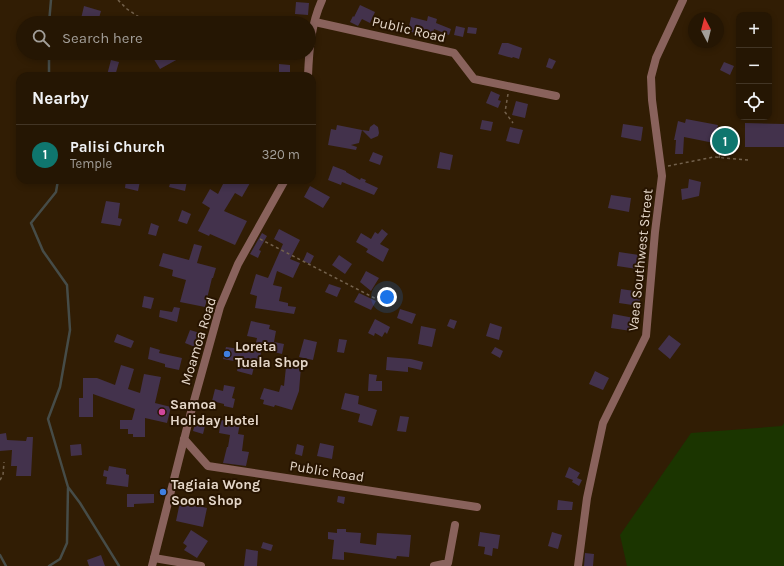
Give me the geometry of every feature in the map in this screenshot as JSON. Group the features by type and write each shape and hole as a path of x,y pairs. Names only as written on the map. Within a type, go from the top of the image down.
{"street":[{"path":"316,19 322,0"},
{"name":"Vaea Southwest Street","path":"578,566 587,498 603,423 646,336 655,232 662,176 652,100 651,77 656,58 683,0"},
{"name":"Public Road","path":"316,22 454,53 474,79 556,96"},
{"path":"308,72 309,60"},
{"name":"Moamoa Road","path":"153,562 184,439 220,307 238,264 283,184"},
{"name":"Public Road","path":"184,439 208,466 477,507"},
{"path":"434,566 448,563 455,525"},
{"path":"153,562 200,566"}],"path":[{"path":"118,0 127,9 138,16"},
{"path":"510,86 505,112 513,124"},
{"path":"719,158 726,131"},
{"path":"661,167 714,157 748,160"},
{"path":"253,236 390,306"},
{"path":"0,480 3,476 4,462"}],"green space":[{"path":"784,423 784,566 627,566 620,535 691,433 782,426"}],"building":[{"path":"296,2 309,3 308,15 295,14"},
{"path":"360,5 375,12 370,23 362,19 358,26 350,22"},
{"path":"84,6 101,11 100,16 82,16"},
{"path":"428,16 437,19 436,23 451,29 449,35 434,29 433,33 423,31 422,35 408,31 411,17 427,21"},
{"path":"456,26 465,28 463,37 454,35"},
{"path":"468,27 477,28 476,34 467,33"},
{"path":"502,43 508,43 522,48 519,59 498,54"},
{"path":"549,58 556,61 552,69 546,67"},
{"path":"111,60 119,62 116,72 108,72"},
{"path":"154,60 176,60 160,69"},
{"path":"724,62 734,66 730,75 720,70"},
{"path":"279,64 290,65 290,72 279,72"},
{"path":"491,91 500,95 498,100 501,101 498,108 486,103"},
{"path":"516,101 528,104 525,118 512,115"},
{"path":"686,119 718,125 714,143 684,137 683,154 675,154 676,140 674,140 678,121 685,123"},
{"path":"482,120 493,122 491,131 480,129"},
{"path":"745,123 784,124 784,147 745,147"},
{"path":"374,124 378,127 379,133 378,136 371,139 362,130 369,131 370,127"},
{"path":"623,124 643,127 641,141 621,137"},
{"path":"337,125 362,130 359,143 351,145 357,147 356,150 328,145 331,129 336,130"},
{"path":"510,127 523,130 519,144 506,141"},
{"path":"373,152 383,156 380,165 369,161"},
{"path":"440,152 453,155 450,170 437,168"},
{"path":"333,166 346,171 360,180 361,178 366,180 365,182 378,188 374,195 342,182 341,185 328,180"},
{"path":"689,179 701,182 699,196 682,200 681,189 688,188"},
{"path":"126,184 139,184 138,191 125,188"},
{"path":"170,184 186,184 185,191 169,187"},
{"path":"223,184 249,184 242,197 235,193 224,211 247,221 235,245 210,234 209,236 198,231 210,208 202,203 210,189 218,194"},
{"path":"310,186 330,197 323,208 304,197"},
{"path":"611,195 631,198 629,212 608,208"},
{"path":"106,201 120,203 118,218 122,219 120,226 101,223"},
{"path":"182,210 191,214 187,224 178,221"},
{"path":"151,223 159,226 156,236 148,234"},
{"path":"279,229 300,240 290,259 300,263 293,278 277,271 273,285 282,287 279,301 288,303 288,306 296,307 294,314 255,308 257,296 250,294 256,274 268,278 283,244 274,239"},
{"path":"382,229 388,234 380,244 389,249 383,262 366,252 368,249 356,242 361,233 371,239 375,232 378,234"},
{"path":"262,233 267,236 259,250 261,251 258,258 250,254"},
{"path":"194,244 202,246 197,263 216,268 205,307 180,302 186,280 172,276 173,270 159,266 163,253 189,260"},
{"path":"307,252 314,256 310,264 303,261"},
{"path":"619,252 639,255 637,269 617,266"},
{"path":"339,255 352,264 345,274 332,265"},
{"path":"366,271 379,278 371,291 360,282"},
{"path":"329,284 341,288 337,297 325,292"},
{"path":"621,289 641,292 639,306 619,303"},
{"path":"359,293 376,301 371,310 354,302"},
{"path":"144,296 154,298 151,309 142,307"},
{"path":"174,307 180,308 177,322 159,317 160,310 172,312"},
{"path":"400,309 416,314 412,324 397,318"},
{"path":"613,314 634,318 631,331 611,328"},
{"path":"375,319 390,327 387,334 385,332 382,337 375,333 374,336 368,333"},
{"path":"450,319 457,321 454,329 447,326"},
{"path":"251,321 270,325 269,329 276,331 274,342 284,344 282,354 262,349 257,368 254,367 252,375 237,371 239,362 223,359 226,347 254,351 257,338 247,336"},
{"path":"490,323 502,327 499,340 486,336"},
{"path":"421,326 436,329 432,347 418,344"},
{"path":"190,330 200,333 195,347 185,343"},
{"path":"117,334 134,341 131,348 114,342"},
{"path":"669,335 681,344 670,359 658,349"},
{"path":"304,339 317,342 313,360 299,357"},
{"path":"339,339 347,340 344,353 337,352"},
{"path":"150,347 160,350 159,353 182,358 179,370 165,367 165,364 148,359"},
{"path":"495,347 503,351 500,358 491,353"},
{"path":"387,357 411,359 423,362 421,370 408,367 408,372 386,370"},
{"path":"121,365 134,369 128,389 140,393 144,374 161,377 155,403 171,407 167,423 145,418 145,437 133,437 133,434 128,434 128,429 120,429 120,420 132,420 135,409 93,394 93,417 79,417 79,398 83,398 83,378 97,378 115,385"},
{"path":"292,365 301,367 299,391 292,410 275,405 274,407 263,404 264,400 260,399 264,388 279,392 281,385 284,386 286,367 292,368"},
{"path":"595,371 609,378 603,390 589,384"},
{"path":"369,374 377,375 376,381 382,381 382,391 368,391"},
{"path":"224,385 235,387 232,398 235,399 233,408 212,401 215,389 223,391"},
{"path":"345,393 359,396 358,404 377,410 372,426 358,422 360,414 341,409"},
{"path":"400,416 409,417 406,432 397,431"},
{"path":"221,420 240,423 238,434 244,435 242,451 249,452 246,466 223,463 230,435 219,433"},
{"path":"195,424 205,426 203,434 193,431"},
{"path":"6,433 7,440 26,441 27,437 33,437 31,476 16,476 17,466 11,466 12,450 0,451 0,434"},
{"path":"320,443 334,446 332,459 317,456"},
{"path":"81,444 82,455 71,456 70,445"},
{"path":"297,444 304,446 302,456 295,454"},
{"path":"109,466 126,469 126,474 129,475 128,487 106,484 107,477 103,476 104,470 108,471"},
{"path":"569,467 580,473 577,478 582,480 579,486 572,482 573,480 565,477"},
{"path":"127,494 154,494 154,503 134,504 134,507 127,507"},
{"path":"338,496 345,497 344,504 337,502"},
{"path":"558,500 573,502 572,510 557,510"},
{"path":"180,502 207,508 203,527 176,521"},
{"path":"337,529 346,529 346,532 361,533 360,543 376,545 377,533 411,535 409,557 397,556 396,559 344,552 344,560 332,559 334,540 328,539 328,532 337,533"},
{"path":"191,530 208,541 197,558 184,550 187,546 183,543"},
{"path":"480,532 500,535 498,549 493,548 492,556 484,554 485,547 478,546"},
{"path":"552,532 562,535 558,549 548,546"},
{"path":"263,542 273,545 271,551 261,548"},
{"path":"246,549 258,551 257,566 244,566"},
{"path":"585,553 594,554 593,566 584,566"},
{"path":"101,555 105,566 89,566 87,560"}],"waterway":[{"path":"50,16 51,0"},
{"path":"49,60 49,72"},
{"path":"57,184 56,192 31,223 43,251 67,285 70,330 60,387 48,419 68,487 80,503 119,566"},
{"path":"49,566 60,559 67,543 68,488"},
{"path":"0,555 6,566"}],"place":[{"name":"Palisi Church","path":"725,141"},
{"name":"Loreta Tuala Shop","path":"227,354"},
{"name":"Samoa Holiday Hotel","path":"162,412"},
{"name":"Tagiaia Wong Soon Shop","path":"163,492"}]}
